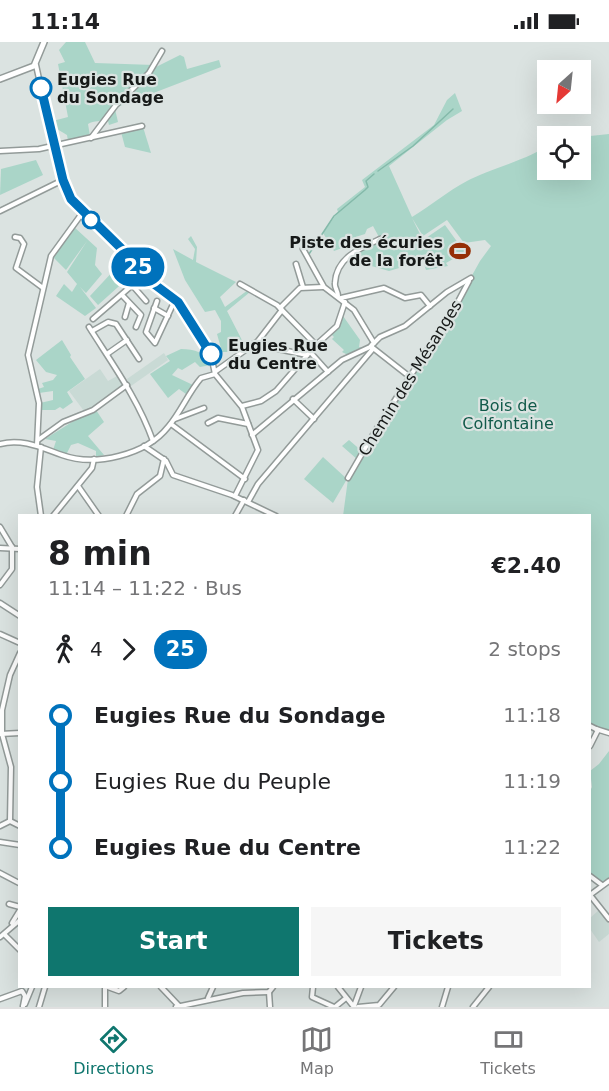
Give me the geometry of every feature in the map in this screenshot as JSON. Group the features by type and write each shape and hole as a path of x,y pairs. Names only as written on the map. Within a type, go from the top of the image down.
{"main road":[{"path":"0,79 36,64 44,42"}],"street":[{"path":"91,138 116,105 150,73 162,51"},
{"path":"36,64 54,146 63,180 71,199 126,253 144,275 175,300 211,355 214,372 242,406 258,451 235,496"},
{"path":"0,151 54,146 142,126"},
{"path":"0,211 63,180"},
{"path":"41,514 38,487 39,403 28,355 52,253 83,212"},
{"path":"15,237 20,238 24,244 16,268 43,288"},
{"path":"242,406 268,397 316,345 337,326 341,299 334,284 338,266 357,250 380,239"},
{"path":"303,249 324,287 354,309 373,345 410,377"},
{"path":"296,264 303,287"},
{"path":"93,319 144,275"},
{"name":"Chemin des Mésanges","path":"348,478 410,377 442,332 471,278 430,306"},
{"path":"240,284 267,297 316,345"},
{"path":"132,285 146,301"},
{"path":"0,444 11,442 39,446 78,461 144,446 153,441 171,424 201,378 214,372 258,341 281,309 303,287 324,287"},
{"path":"236,514 258,484 380,337 405,326 430,306 421,295 405,298 384,288 341,299"},
{"path":"122,295 141,315 136,327"},
{"path":"157,301 146,332 152,343 158,341 175,300"},
{"path":"125,316 129,303"},
{"path":"154,308 168,315"},
{"path":"92,332 112,322 139,359"},
{"path":"89,327 144,416 153,441"},
{"path":"107,354 127,340"},
{"path":"253,344 309,354 327,372"},
{"path":"252,435 342,360 373,345"},
{"path":"38,440 63,422 94,410 126,384"},
{"path":"293,399 314,419"},
{"path":"174,419 204,408"},
{"path":"208,423 218,418 248,424"},
{"path":"171,424 245,479"},
{"path":"144,446 164,459 173,475 235,496 272,514"},
{"path":"55,514 94,466 94,459"},
{"path":"127,514 137,494 160,476 164,459"},
{"path":"78,486 98,514"},
{"path":"0,527 12,547 12,569 0,585"},
{"path":"0,548 18,548"},
{"path":"0,603 18,615"},
{"path":"0,634 18,642"},
{"path":"10,821 10,767 1,734 5,696 18,659"},
{"path":"591,727 609,733"},
{"path":"591,744 598,730 595,729"},
{"path":"1,734 18,733"},
{"path":"10,821 18,825"},
{"path":"0,826 10,821"},
{"path":"0,842 18,845"},
{"path":"0,873 18,882"},
{"path":"591,877 602,885"},
{"path":"591,894 609,881"},
{"path":"591,896 609,919"},
{"path":"9,904 18,907"},
{"path":"10,927 18,912"},
{"path":"18,921 2,936 18,948"},
{"path":"23,1007 32,988"},
{"path":"39,1007 45,988"},
{"path":"105,1007 107,988"},
{"path":"162,988 178,1006 270,989 270,1007"},
{"path":"207,999 212,988"},
{"path":"313,988 312,998 334,1007 346,998"},
{"path":"339,988 355,1007"},
{"path":"355,1007 361,988"},
{"path":"355,1007 379,1005 393,988"},
{"path":"442,1007 448,988"},
{"path":"473,1007 488,988"},
{"path":"0,999 21,991 25,996 23,1007"}],"shaded area":[{"path":"164,353 168,360 131,386 127,379"},
{"path":"100,369 108,381 119,375 125,385 90,410 84,411 69,391"},
{"path":"599,910 609,923 609,934 599,942 591,930 591,917"}],"green space":[{"path":"66,42 85,42 95,63 154,65 154,68 180,55 184,57 187,69 219,60 221,67 112,109 115,109 118,122 109,125 107,117 90,123 88,124 90,136 68,141 67,135 57,129 51,130 49,122 68,117 58,64 65,62 59,50"},
{"name":"Bois de Colfontaine","path":"455,93 462,111 447,120 389,166 412,217 467,181 537,152 537,180 591,180 591,136 609,134 609,733 591,726 591,514 343,514 348,479 358,460 342,446 349,440 363,452 435,342 480,261 491,246 485,240 464,243 447,220 423,236 412,218 423,240 445,225 461,247 467,250 463,257 456,253 453,259 446,263 448,266 426,270 423,261 389,271 361,263 357,251 380,239 373,226 367,229 365,234 343,241 345,247 334,251 323,233 338,212 337,209 365,187 362,180 434,125 447,100"},
{"path":"143,127 151,153 125,147 121,132"},
{"path":"36,160 43,175 0,195 1,169"},
{"path":"74,227 97,248 95,265 102,274 86,293 80,287 96,308 85,316 56,296 64,284 72,292 77,284 67,272 87,241 66,270 52,256"},
{"path":"191,236 197,247 196,262 236,282 220,297 225,307 248,290 250,292 227,311 245,346 243,348 236,340 230,345 235,352 222,352 217,334 221,332 221,321 215,310 205,312 185,280 173,249 193,260 195,249 188,239"},
{"path":"134,266 137,270 98,305 90,296 116,268 123,276"},
{"path":"343,316 360,340 359,347 364,348 348,355 342,352 344,350 332,339 334,337 331,334"},
{"path":"62,340 85,379 67,392 73,402 63,409 60,407 55,410 40,410 40,403 53,400 53,391 39,393 38,389 44,387 42,383 53,380 57,375 46,372 36,360"},
{"path":"181,349 199,352 211,365 200,367 195,362 182,370 178,368 172,375 193,385 186,394 179,389 168,398 150,374 170,361 166,356"},
{"path":"96,410 104,422 88,436 104,455 96,457 96,451 78,443 71,445 66,455 53,450 56,441 45,439"},
{"path":"323,457 347,479 333,503 304,479"},
{"path":"609,751 609,880 602,885 591,877 591,770"}],"waterway":[{"path":"378,171 413,146 453,109"},
{"path":"309,254 334,216 368,187 366,181 374,174"}],"bus line":[{"name":"25","path":"41,88 63,180 71,199 129,256 146,278 178,302 211,354"}],"place":[{"name":"Eugies Rue du Sondage","path":"41,88"},
{"name":"Piste des écuries de la forêt","path":"460,251"},
{"name":"Eugies Rue du Centre","path":"211,354"}]}
